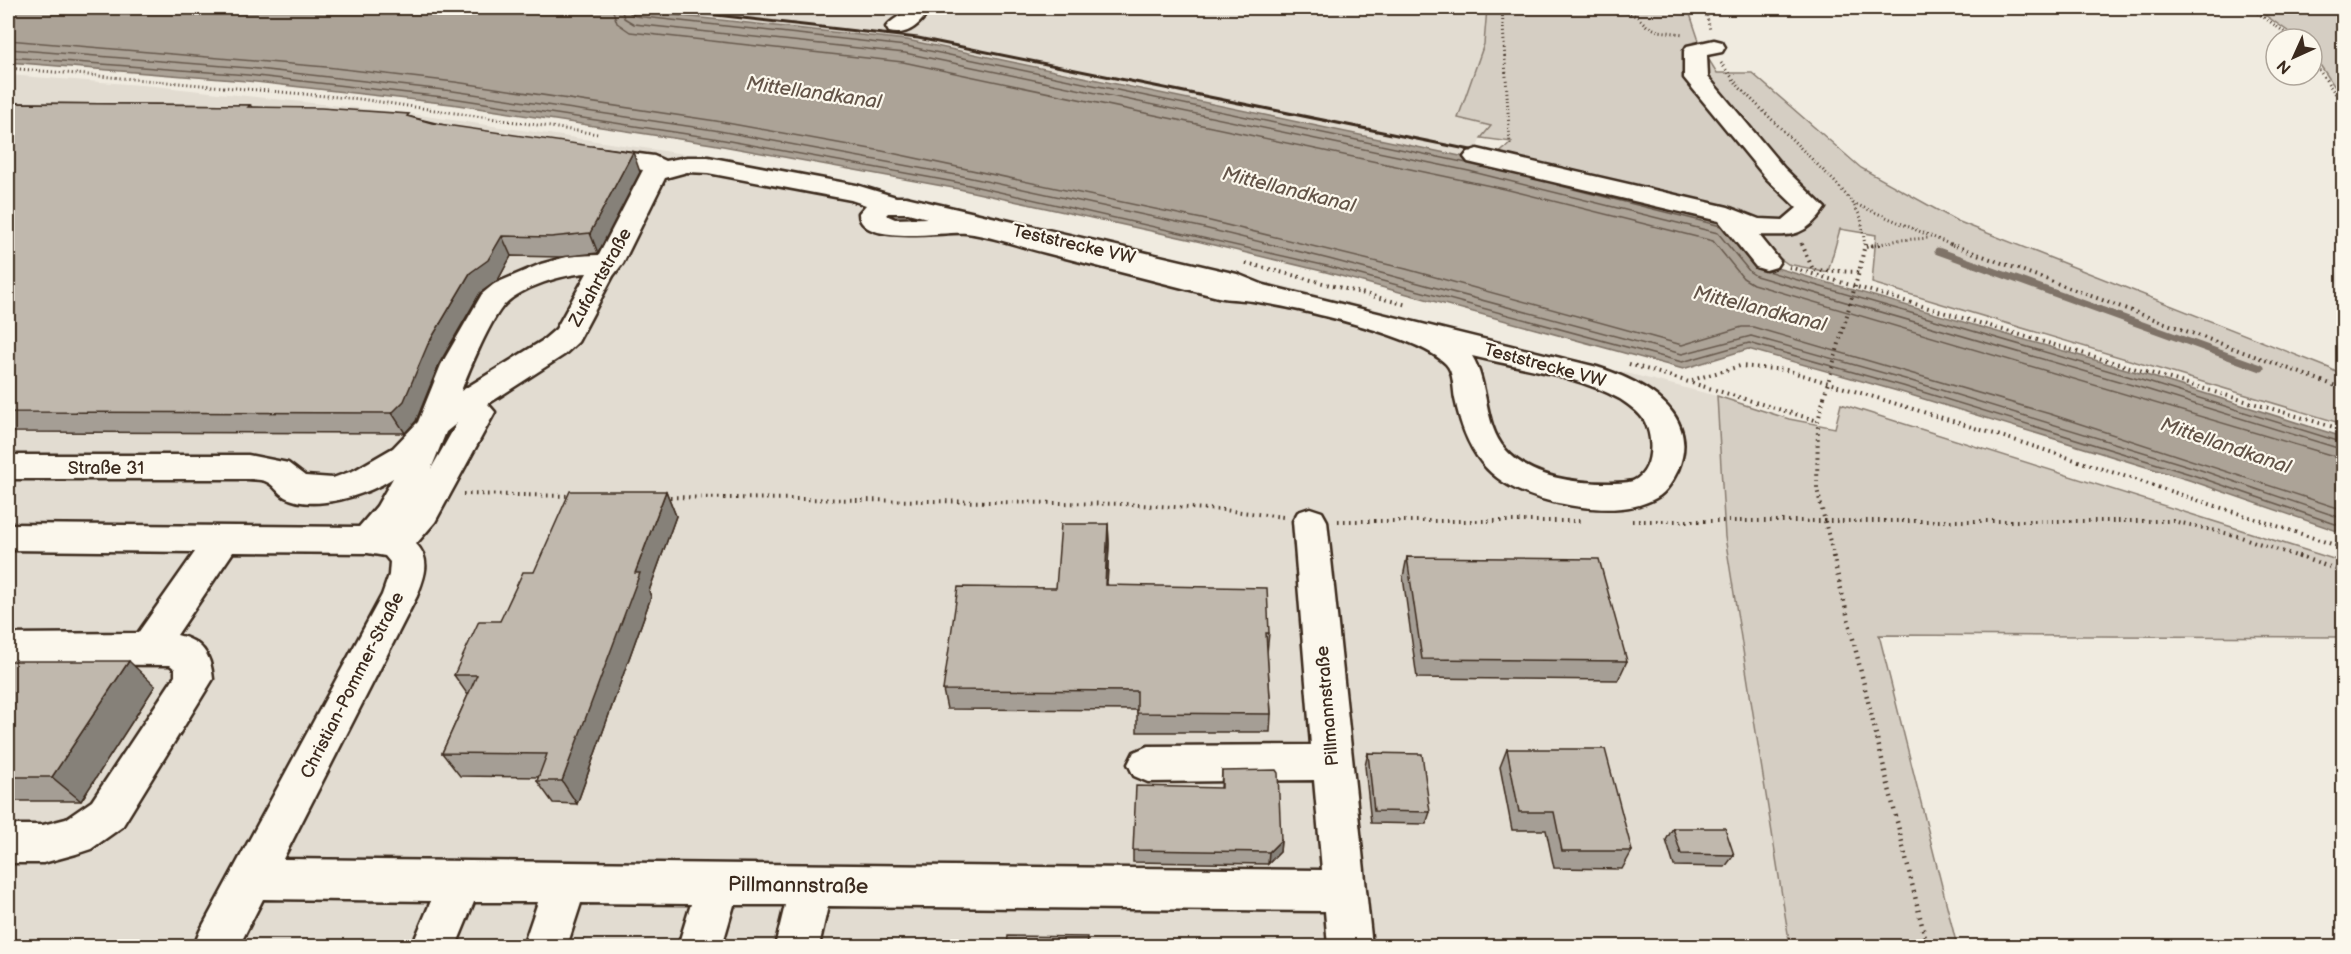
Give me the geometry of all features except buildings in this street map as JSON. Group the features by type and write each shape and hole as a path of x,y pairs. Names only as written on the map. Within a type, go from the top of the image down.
{"street":[{"path":"897,27 910,21 920,8"},
{"path":"1477,157 1728,215 1754,227 1790,228 1812,208 1775,172 1696,78 1695,51 1719,58"},
{"path":"580,154 654,164 657,168 654,173"},
{"name":"Teststrecke VW","path":"654,173 673,166 708,165 856,193 890,205"},
{"name":"Zufahrtstraße","path":"431,429 458,407 553,348 568,335 601,272 609,263 654,173"},
{"name":"Teststrecke VW","path":"890,205 875,208 872,218 885,226 895,227 967,225 1218,288 1237,292 1256,292 1279,297 1302,303 1314,306 1326,309 1337,312 1395,326 1448,349 1459,360 1466,373 1480,439 1489,453 1502,465 1532,483 1571,494 1623,494 1641,491 1656,480 1664,465 1668,451 1665,432 1657,414 1643,398 1613,382 1435,336 1334,311 1323,308 1312,306 1256,292 1237,283 906,205 890,205"},
{"path":"1728,215 1766,261"},
{"path":"381,543 389,515 420,458 456,365 492,300 504,290 551,270 570,265 609,263"},
{"path":"8,537 224,538 381,543 423,513 479,412 458,407 455,397 456,387 490,327"},
{"name":"Straße 31","path":"8,467 257,468 276,471 297,488 334,490 367,479 404,456 431,429"},
{"name":"Pillmannstraße","path":"1310,521 1350,946"},
{"path":"148,648 224,538"},
{"name":"Christian-Pommer-Straße","path":"216,946 399,596 407,575 408,558 402,550 381,543"},
{"path":"8,650 148,648 179,650 193,663 194,679 107,814 76,835 43,844 8,844"},
{"path":"1148,764 1333,762"},
{"name":"Pillmannstraße","path":"252,879 1345,891"},
{"path":"434,946 461,881"},
{"path":"545,946 567,882"},
{"path":"700,946 719,884"},
{"path":"797,946 811,885"}],"path":[{"path":"1502,8 1510,147"},
{"path":"1615,8 1636,16 1647,26 1658,31 1688,34"},
{"path":"2251,8 2277,27"},
{"path":"1719,58 1740,88 1836,183 1853,203 1861,218 1865,248 1818,421 1817,489 1927,946"},
{"path":"2324,78 2343,106"},
{"path":"1853,203 1930,237 2343,388"},
{"path":"1865,248 1899,240 1930,237"},
{"path":"1801,243 1813,270 1859,272"},
{"path":"1766,261 2124,363 2343,430"},
{"path":"1818,421 1691,381 1740,366 1786,370 2014,440 2343,548"},
{"path":"480,495 576,496"},
{"path":"660,497 1124,504 1170,509 1251,511 1310,521 1591,521"},
{"path":"1626,521 2069,519 2173,521 2238,536 2343,572"}],"shaded area":[{"path":"613,8 1487,8 1484,44 1458,118 1492,126 1481,138 1472,158 1460,157 1144,90 1145,88 907,40"},
{"path":"1487,8 1688,8 1701,47 1717,73 1752,73 1861,168 1957,221 2329,368 2343,376 2343,424 1872,283 1876,235 1840,229 1828,272 1788,264 1760,244 1495,157 1512,142 1481,138 1491,126 1458,118 1484,44"},
{"path":"2255,8 2343,8 2343,99 2324,71 2324,27 2282,27"},
{"path":"8,75 154,86 405,113 684,154 905,200 1292,288 1717,396 1725,537 1790,946 8,946"},
{"path":"1717,396 1789,419 1835,428 1841,404 2343,562 2343,637 1879,635 1957,946 1790,946 1725,537"}],"water":[{"name":"Mittellandkanal","path":"8,8 609,8 907,40 1460,156 1726,221 1760,263 2143,374 2343,437 2343,533 2189,480 1901,392 1748,349 1683,369 1326,272 959,189 712,144 451,104 247,81 8,62"}],"waterway":[{"path":"1938,251 2261,368"}],"railway":[{"path":"654,8 918,38 1471,150"}]}
